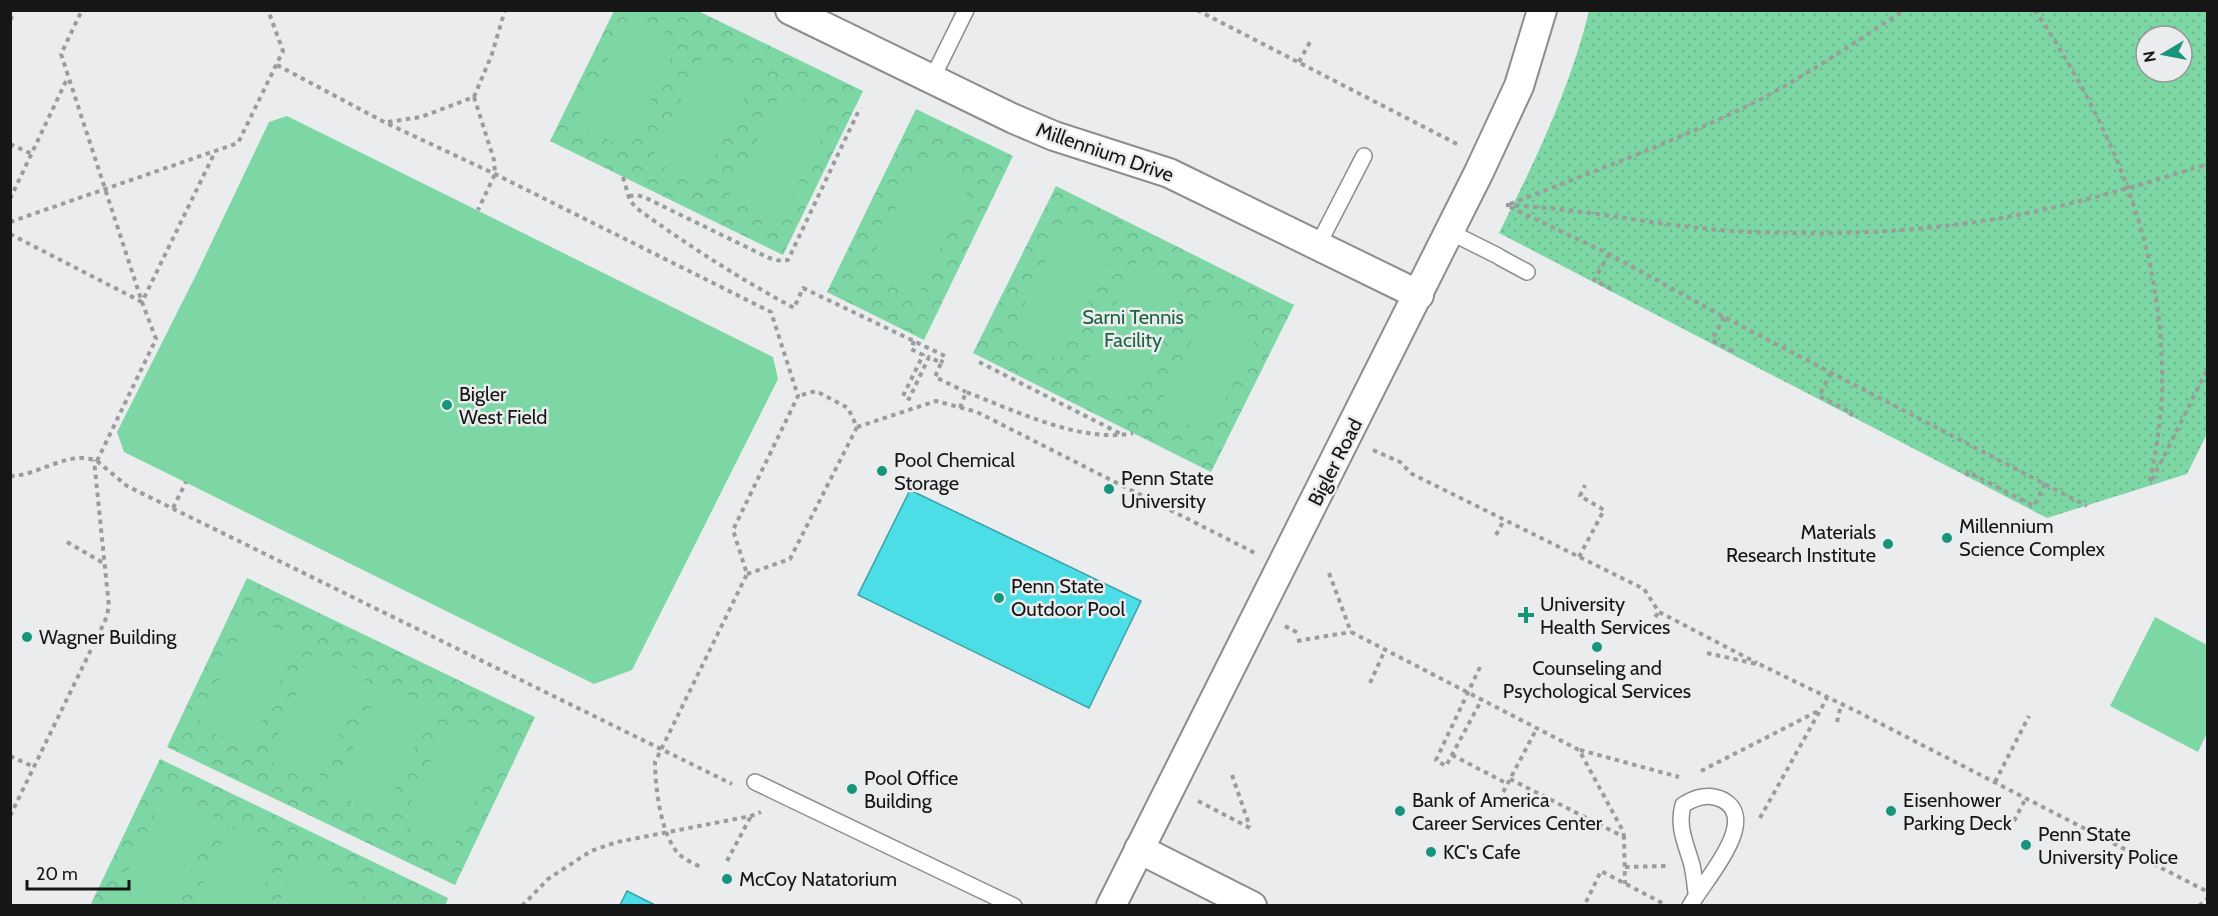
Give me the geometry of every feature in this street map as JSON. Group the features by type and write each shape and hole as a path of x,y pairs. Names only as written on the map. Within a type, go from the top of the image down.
{"street":[{"name":"Millennium Drive","path":"790,10 1014,119 1054,136 1169,173 1419,295"},
{"name":"Bigler Road","path":"1111,906 1450,232 1519,86 1542,10"},
{"path":"1139,849 1252,906"}],"lane":[{"path":"932,79 966,10"},
{"path":"1318,245 1364,156"},
{"path":"1450,232 1527,272"},
{"path":"755,782 1014,906"},
{"path":"1704,796 1716,797 1725,801 1731,808 1736,820 1735,833 1721,860 1693,899 1692,865 1680,830 1680,816 1683,805 1692,799 1704,796"}],"path":[{"path":"10,816 105,621 109,607 95,460 156,339 61,54 82,10"},
{"path":"10,222 238,143 283,51 268,10"},
{"path":"478,210 495,174 494,160 474,97 492,54 505,10"},
{"path":"1197,10 1465,148"},
{"path":"1506,205 1670,141 1747,106 1905,10"},
{"path":"2035,10 2082,87 2129,187 2145,238 2158,313 2162,391 2159,435 2149,486 2208,368"},
{"path":"10,20 14,13"},
{"path":"1299,62 1311,40"},
{"path":"277,65 386,123 495,174 771,312 798,396 733,530 747,574 655,762 665,832 681,856 701,867"},
{"path":"10,198 68,79"},
{"path":"386,123 421,117 474,97"},
{"path":"629,196 637,195 646,198 769,258 788,260 860,108"},
{"path":"10,144 32,154"},
{"path":"142,302 215,152"},
{"path":"1506,205 1553,207 1673,226 1735,231 1875,231 2001,218 2063,205 2208,164"},
{"path":"623,177 630,201 639,210 700,253 794,308 803,288 945,356 935,377 966,392 1027,416 1070,429 1097,434 1133,433"},
{"path":"1506,205 1609,254 1724,317 2087,506"},
{"path":"10,234 142,302"},
{"path":"1609,254 1594,280 1613,290 1612,292"},
{"path":"1724,317 1712,340 1732,351 1731,354"},
{"path":"914,341 911,349 923,355 903,396 909,399 929,357 941,363"},
{"path":"979,362 1123,435"},
{"path":"1831,373 1819,396 1852,413 1850,416"},
{"path":"798,396 816,391 848,408 857,427"},
{"path":"960,408 966,392"},
{"path":"747,574 790,559 857,427 936,401 977,412 1257,554"},
{"path":"1367,447 1400,462 1412,474 1644,589 1659,612 2208,892"},
{"path":"10,476 20,476 70,459 95,460 127,486 738,787"},
{"path":"1966,476 1968,472 2034,506 2045,484"},
{"path":"173,508 186,482"},
{"path":"1579,557 1604,510 1580,496 1585,485"},
{"path":"1496,535 1504,520"},
{"path":"67,542 106,565"},
{"path":"1329,573 1351,632"},
{"path":"1655,617 1659,612"},
{"path":"1297,641 1351,632 1579,750 1682,778"},
{"path":"1370,683 1385,650"},
{"path":"1707,653 1761,665"},
{"path":"1480,667 1436,760 1438,764 1446,766 1482,699"},
{"path":"1757,824 1827,698"},
{"path":"1838,722 1841,704"},
{"path":"1698,772 1820,709"},
{"path":"1995,782 2029,716"},
{"path":"1499,801 1537,728"},
{"path":"1579,750 1623,831 1626,884"},
{"path":"1452,755 1624,837"},
{"path":"10,756 34,767"},
{"path":"1215,809 1250,828 1232,775"},
{"path":"2014,821 2026,798"},
{"path":"522,906 549,879 591,851 617,842 751,816 792,799"},
{"path":"727,861 751,816"},
{"path":"1625,867 1642,867"},
{"path":"1586,902 1601,871 1666,906"},
{"path":"2199,906 2208,898"}],"green space":[{"path":"614,11 698,11 863,91 783,255 550,141"},
{"path":"1589,11 2205,11 2208,14 2207,434 2187,474 2047,518 1499,233 1562,97"},
{"path":"630,15 680,40 626,149 576,123"},
{"path":"705,52 755,77 701,185 651,160"},
{"path":"783,89 833,114 779,222 729,197"},
{"path":"916,109 1013,156 924,340 827,292"},
{"name":"Bigler West Field","path":"287,116 773,357 778,379 632,670 594,684 124,452 117,432 197,273 269,122"},
{"path":"921,156 972,182 919,293 867,268"},
{"name":"Sarni Tennis Facility","path":"1056,186 1294,305 1211,472 973,353"},
{"path":"1063,227 1113,251 1060,360 1009,335"},
{"path":"1136,263 1186,289 1132,397 1082,372"},
{"path":"1211,301 1262,326 1208,435 1158,409"},
{"path":"247,578 535,717 455,885 167,747"},
{"path":"249,615 300,640 248,749 198,725"},
{"path":"2155,617 2207,645 2207,733 2198,752 2110,706"},
{"path":"318,649 368,674 316,783 266,759"},
{"path":"384,683 434,707 382,816 332,792"},
{"path":"453,715 504,739 452,849 401,824"},
{"path":"160,759 448,898 445,906 90,906"},
{"path":"165,795 216,819 175,905 115,905 113,904"},
{"path":"230,827 281,851 255,905 193,905"},
{"path":"299,861 350,885 340,905 278,905"},
{"path":"366,894 390,905 361,905"}],"water":[{"name":"Penn State Outdoor Pool","path":"910,490 1141,601 1089,708 858,595"},
{"path":"627,891 655,905 620,905"}],"place":[{"name":"Bigler West Field","path":"447,405"},
{"name":"Pool Chemical Storage","path":"882,471"},
{"name":"Penn State University","path":"1109,489"},
{"name":"Millennium Science Complex","path":"1947,538"},
{"name":"Materials Research Institute","path":"1888,544"},
{"name":"Penn State Outdoor Pool","path":"999,598"},
{"name":"University Health Services","path":"1526,615"},
{"name":"Wagner Building","path":"27,637"},
{"name":"Counseling and Psychological Services","path":"1597,647"},
{"name":"Pool Office Building","path":"852,789"},
{"name":"Bank of America Career Services Center","path":"1400,811"},
{"name":"Eisenhower Parking Deck","path":"1891,811"},
{"name":"Penn State University Police","path":"2026,845"},
{"name":"KC's Cafe","path":"1431,852"},
{"name":"McCoy Natatorium","path":"727,879"}]}
